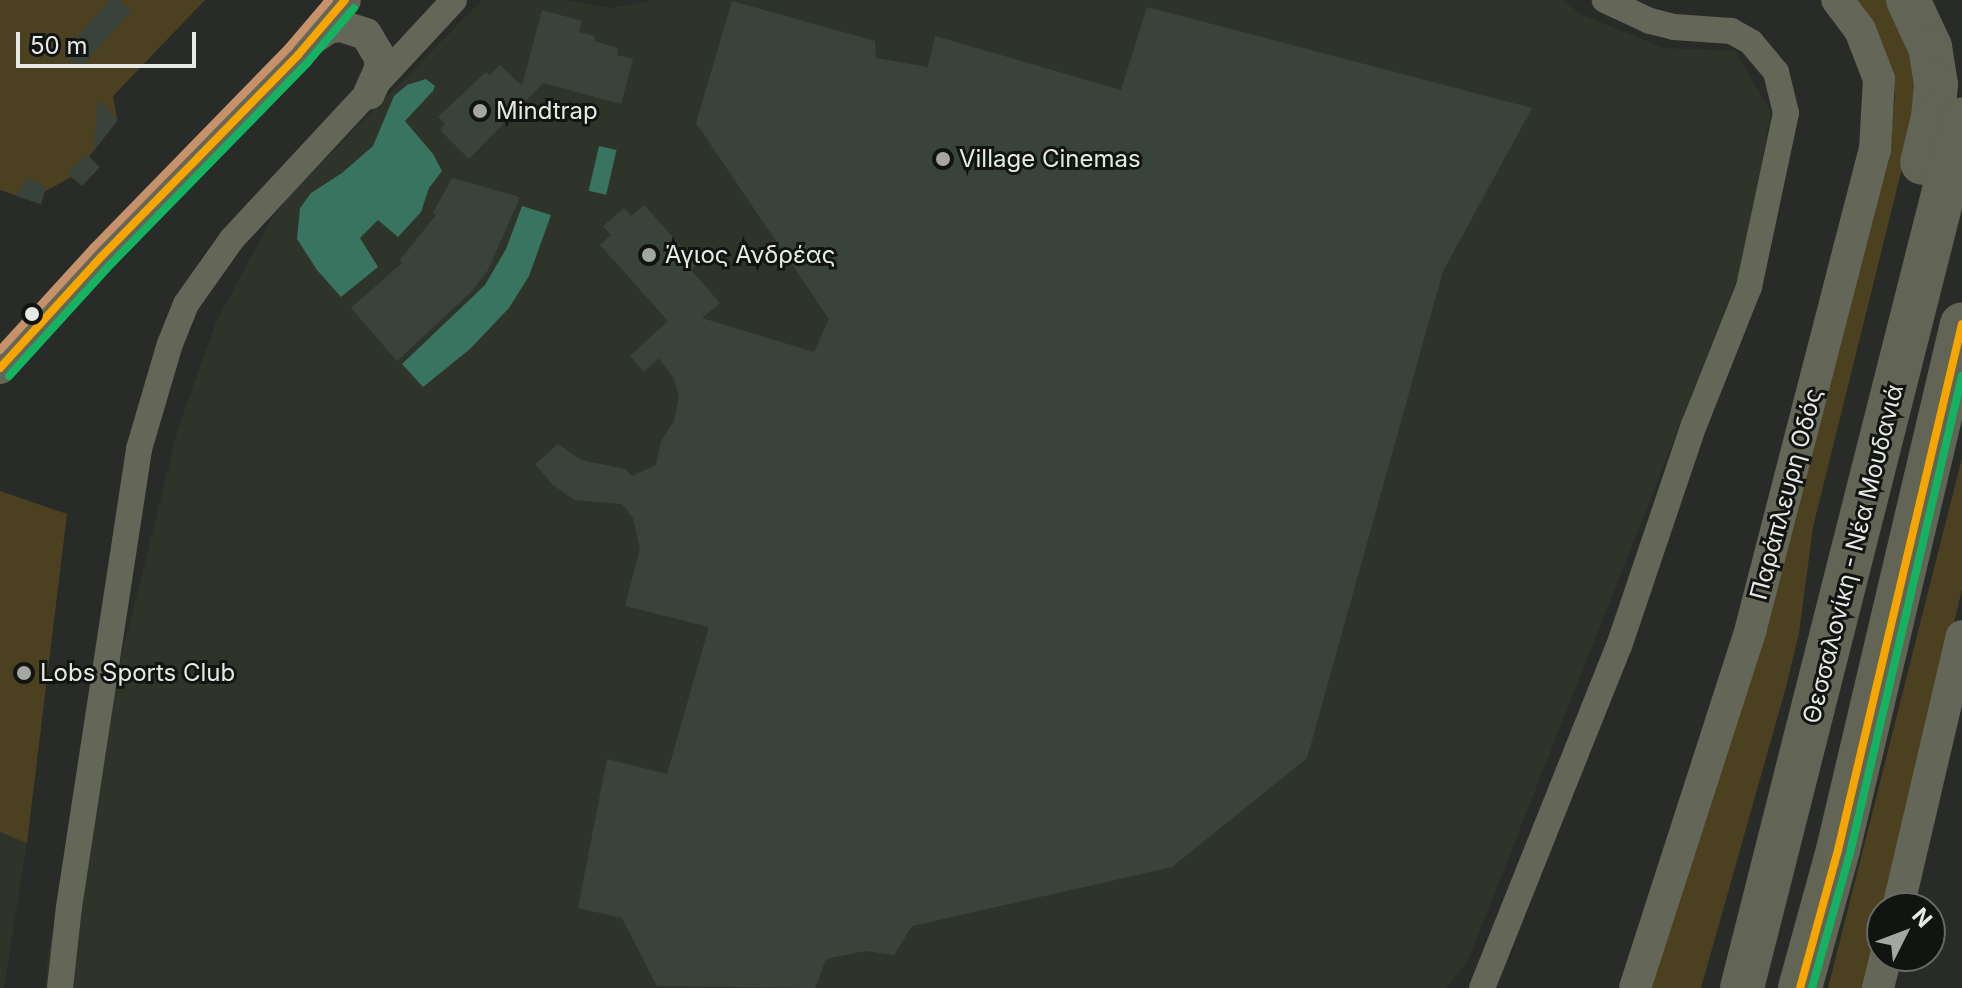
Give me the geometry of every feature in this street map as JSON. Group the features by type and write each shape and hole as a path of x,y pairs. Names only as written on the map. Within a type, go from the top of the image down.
{"highway":[{"path":"1811,725 1809,669 1832,538 1933,117 1936,84 1930,47 1908,0"},
{"name":"Θεσσαλονίκη - Νέα Μουδανιά","path":"1742,988 1962,119"},
{"name":"Θεσσαλονίκη - Νέα Μουδανιά","path":"1800,988 1838,850 1962,324"},
{"path":"1813,988 1838,850"}],"street":[{"path":"0,368 309,42 345,0"},
{"path":"1482,988 1619,646 1694,425 1749,287 1786,113 1776,72 1751,42 1731,31 1674,27 1650,21 1605,0"},
{"name":"Παράπλευρη Οδός","path":"1635,986 1751,628 1875,150 1879,79 1860,30 1837,0"},
{"path":"60,988 69,907 139,449 161,369 186,304 215,260 453,4"},
{"path":"309,42 328,28 341,26 366,34 380,57 380,69 369,94"},
{"path":"1902,892 1962,636"}],"shaded area":[{"path":"0,0 205,0 113,96 117,119 89,157 99,167 81,185 71,177 44,192 41,204 0,190"},
{"path":"482,0 566,0 610,8 654,0 1564,0 1580,14 1664,48 1735,51 1771,112 1744,262 1468,960 1447,988 45,988 49,948 178,429 216,322 271,220 290,195"},
{"path":"1856,0 1886,0 1897,15 1910,59 1915,98 1910,136 1813,527 1799,633 1786,687 1701,988 1648,988 1891,139 1895,95 1891,67"},
{"path":"426,79 435,86 433,91 405,121 433,154 442,171 429,188 421,212 398,237 378,220 360,238 378,267 341,297 317,270 297,239 300,208 311,193 342,173 373,146 394,96 407,85"},
{"path":"599,146 617,150 606,195 589,191"},
{"path":"522,206 551,215 529,276 509,308 470,349 423,387 402,364 485,285 506,249"},
{"path":"1962,458 1962,589 1891,892 1866,892 1866,972 1872,972 1868,988 1828,988"},
{"name":"Lobs Sports Club","path":"0,491 67,514 27,843 0,832"},
{"path":"0,832 27,843 4,988 0,988"}],"building":[{"path":"110,0 119,0 131,11 80,68 63,52"},
{"path":"732,1 875,41 876,58 928,67 935,36 1121,90 1147,7 1532,108 1443,271 1307,758 1172,867 912,926 894,955 865,951 826,959 815,988 657,986 622,918 578,908 607,759 667,774 709,627 625,606 640,549 633,518 622,504 574,500 552,484 535,464 558,444 581,460 625,469 632,476 656,465 661,441 674,421 679,396 674,379 659,358 644,372 630,356 668,321 600,245 611,235 603,226 624,208 631,216 644,205 697,264 691,270 720,303 702,318 814,352 829,319 696,123"},
{"path":"542,10 582,21 579,32 595,36 594,41 618,48 617,55 633,59 621,104 543,83 469,159 440,130 445,124 438,117 486,72 490,75 500,65 522,86"},
{"path":"98,100 118,120 93,152"},
{"path":"86,154 100,167 82,186 68,173"},
{"path":"27,178 46,187 41,204 16,196"},
{"path":"452,178 520,197 488,270 472,291 397,361 351,308 402,263 400,260 436,215 433,213"}],"transit line":[{"path":"0,350 93,248 289,47 329,0"},
{"path":"0,368 102,256 298,55 345,0"},
{"path":"9,376 111,264 307,63 354,8"},
{"path":"1800,988 1838,850 1962,324"},
{"path":"1812,988 1850,853 1962,376"}],"place":[{"name":"Mindtrap","path":"480,111"},
{"name":"Village Cinemas","path":"943,159"},
{"name":"Άγιος Ανδρέας","path":"649,255"},
{"name":"Lobs Sports Club","path":"24,673"}]}
